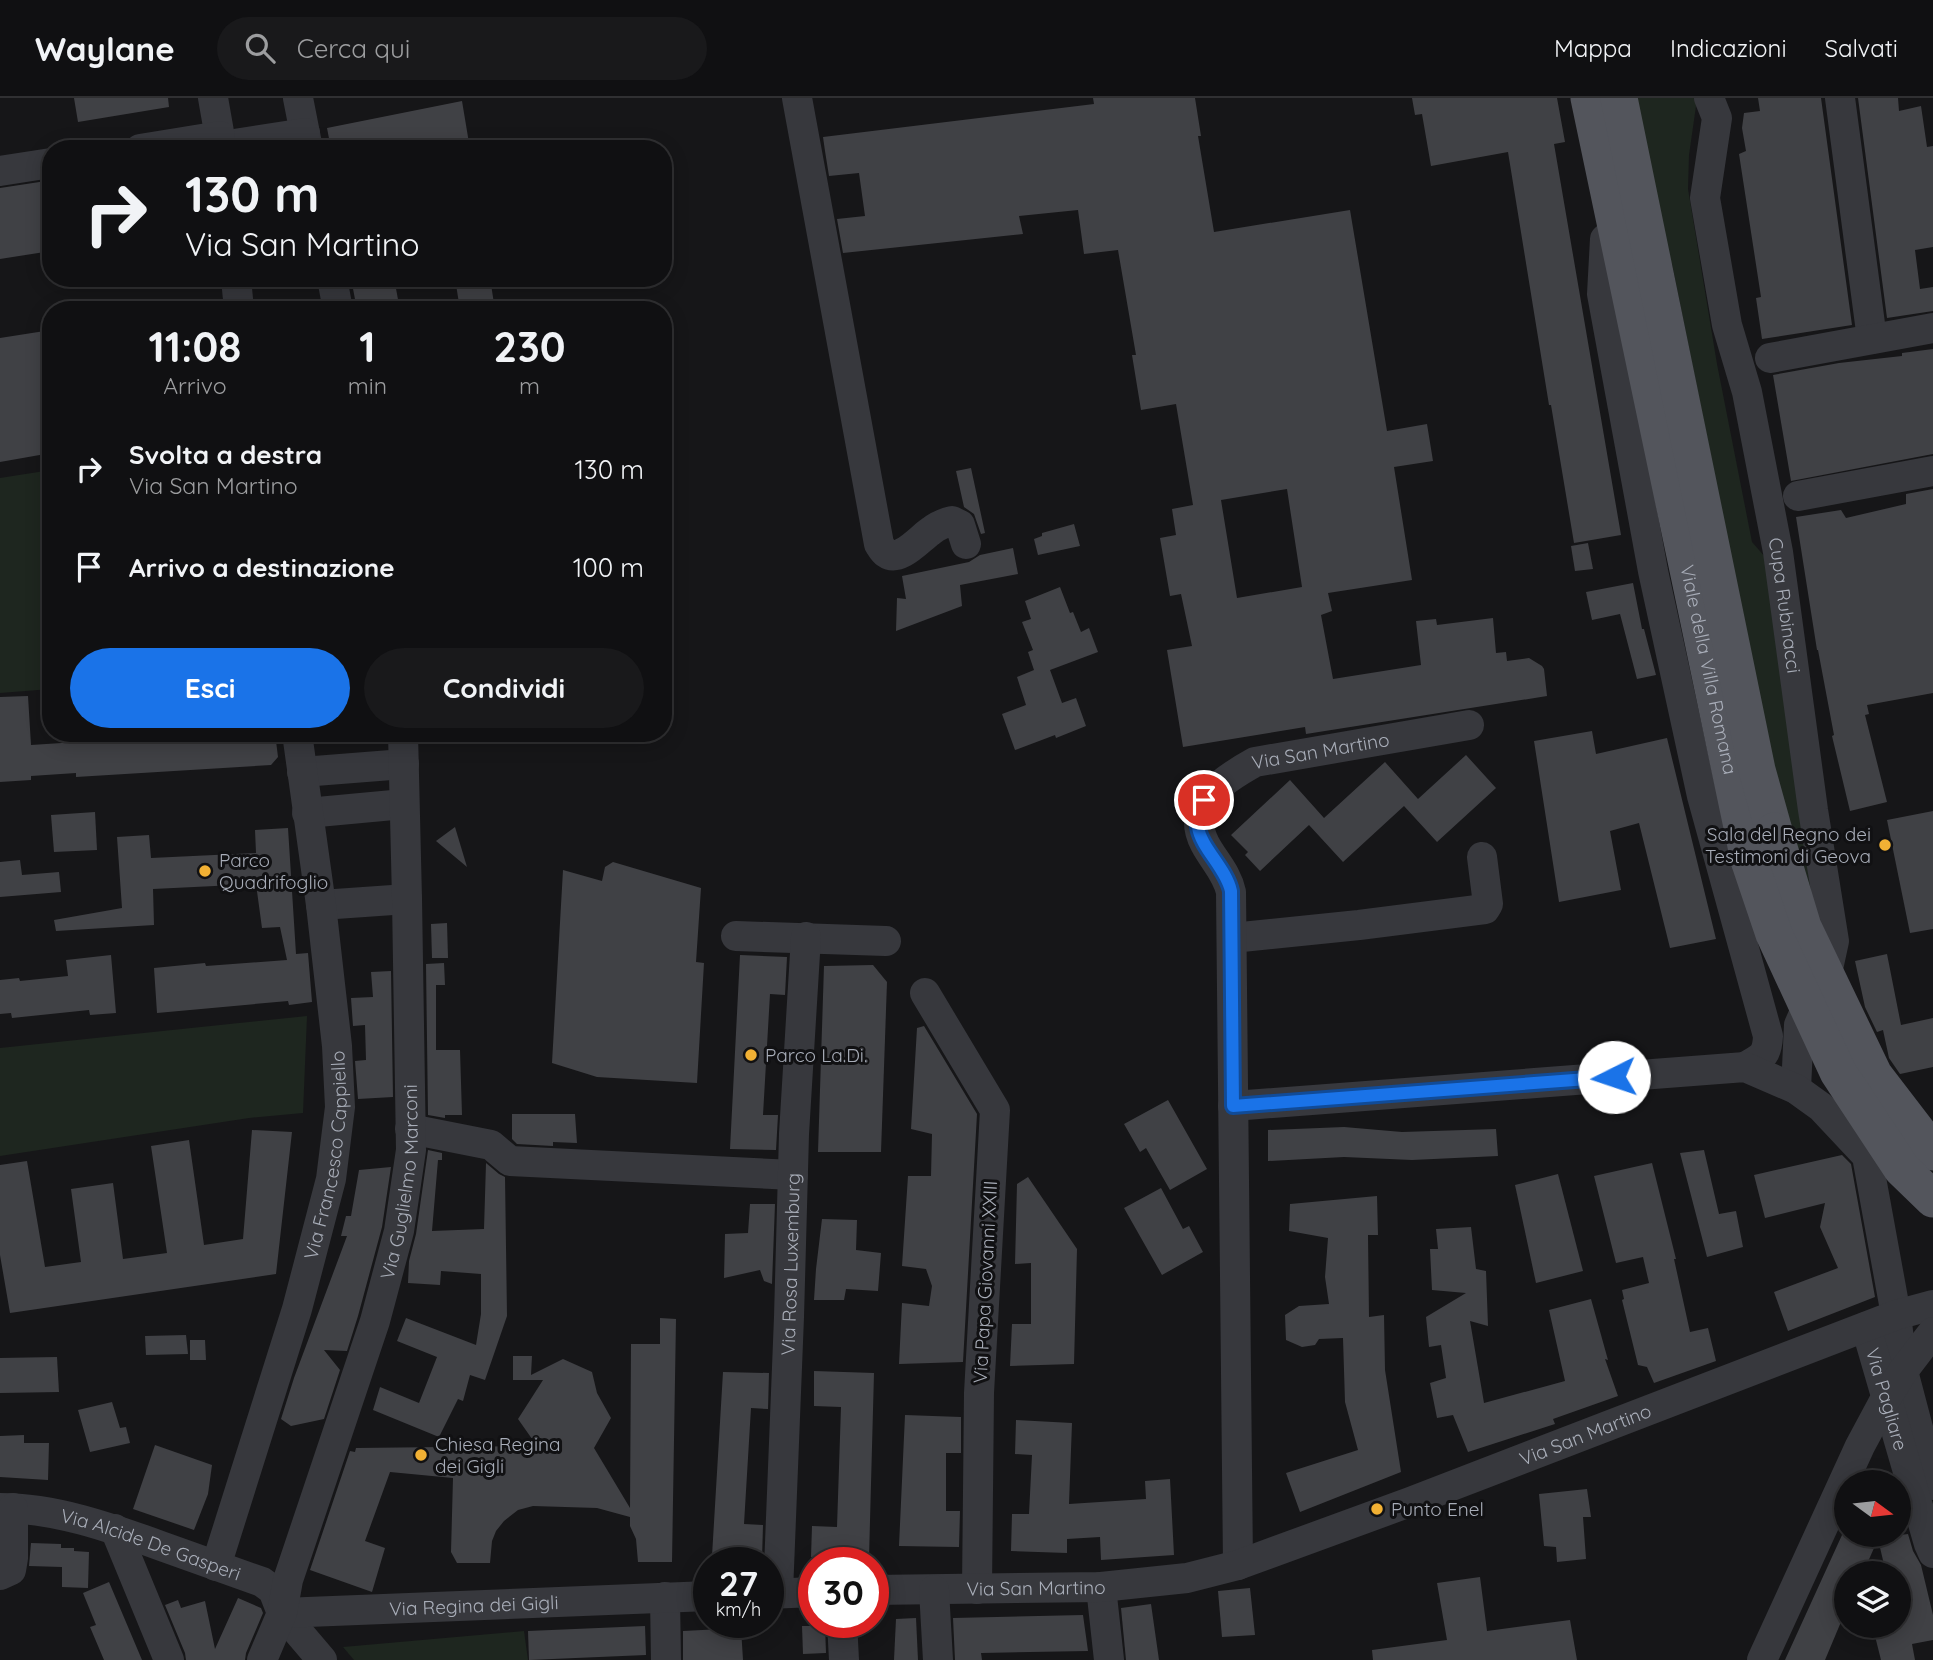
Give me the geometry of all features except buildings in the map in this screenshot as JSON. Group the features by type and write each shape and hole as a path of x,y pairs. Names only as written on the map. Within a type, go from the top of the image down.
{"main road":[{"name":"Viale della Villa Romana","path":"1589,98 1749,860 1774,934 1838,1072 1902,1169 1933,1199"},
{"name":"Viale della Villa Romana","path":"1619,98 1757,770 1774,831 1803,927 1874,1075 1933,1152"}],"street":[{"path":"212,98 221,140 303,124"},
{"path":"797,98 879,544 886,553 904,553 930,531 952,521 960,525 966,544"},
{"path":"1840,98 1872,340"},
{"name":"Cupa Rubinacci","path":"1719,105 1705,198 1727,325 1747,392 1778,552 1813,810 1835,941 1829,964 1799,1025 1796,1089"},
{"path":"0,171 42,164"},
{"path":"1233,1106 1745,1067 1761,1058 1767,1049 1768,1036 1757,992 1702,796 1653,571 1622,408 1602,294 1605,239 1616,229"},
{"path":"1770,358 1933,328"},
{"path":"1798,496 1933,471"},
{"name":"Via San Martino","path":"1238,1564 1231,891 1229,880 1205,844 1198,828 1204,800 1233,774 1255,762 1469,725"},
{"name":"Via Francesco Cappiello","path":"216,1566 297,1309 331,1180 340,1107 337,1046 321,905 297,742"},
{"name":"Via Guglielmo Marconi","path":"262,1660 282,1613 288,1580 375,1321 399,1231 411,1150 403,742"},
{"path":"302,772 404,764"},
{"path":"307,813 404,804"},
{"path":"1233,938 1485,909 1488,904 1482,857"},
{"path":"321,905 408,899"},
{"path":"736,936 886,941"},
{"name":"Via Rosa Luxemburg","path":"776,1547 806,937"},
{"name":"Via Papa Giovanni XXIII","path":"925,993 995,1110 979,1393 977,1590"},
{"name":"Via Pagliare","path":"1745,1067 1796,1089 1821,1108 1867,1156 1908,1396 1933,1485"},
{"path":"410,1129 491,1145 510,1161 793,1175"},
{"name":"Via San Martino","path":"889,1590 1101,1587 1187,1578 1238,1564 1410,1502 1866,1326 1933,1305"},
{"name":"Via Pagliare","path":"1866,1326 1933,1553"},
{"path":"1762,1660 1860,1446 1886,1397 1933,1332"},
{"path":"1860,1446 1875,1441 1898,1440"},
{"path":"0,1575 11,1570 13,1558 6,1508"},
{"name":"Via Alcide De Gasperi","path":"6,1508 56,1514 115,1529 261,1582 274,1590 282,1613 322,1660"},
{"path":"115,1529 169,1660"},
{"path":"1101,1587 1109,1660"},
{"path":"934,1590 938,1660"},
{"name":"Via Regina dei Gigli","path":"282,1613 693,1596"},
{"path":"665,1597 666,1660"},
{"path":"843,1638 844,1660"}],"shaded area":[{"path":"1629,98 1695,98 1688,189 1717,364 1752,542 1766,558 1828,954 1772,759 1672,264 1667,255"},
{"path":"42,471 42,690 0,693 0,478"},
{"path":"307,1016 303,1113 249,1118 0,1156 0,1048"},
{"path":"524,1631 528,1660 354,1660 343,1647"}],"place":[{"name":"Sala del Regno dei Testimoni di Geova","path":"1885,845"},
{"name":"Parco Quadrifoglio","path":"205,871"},
{"name":"Parco La.Di.","path":"751,1055"},
{"name":"Chiesa Regina dei Gigli","path":"421,1455"},
{"name":"Punto Enel","path":"1377,1509"}],"route":[{"path":"1204,800 1198,828 1205,844 1229,880 1231,891 1233,1106 1614,1077"}]}
